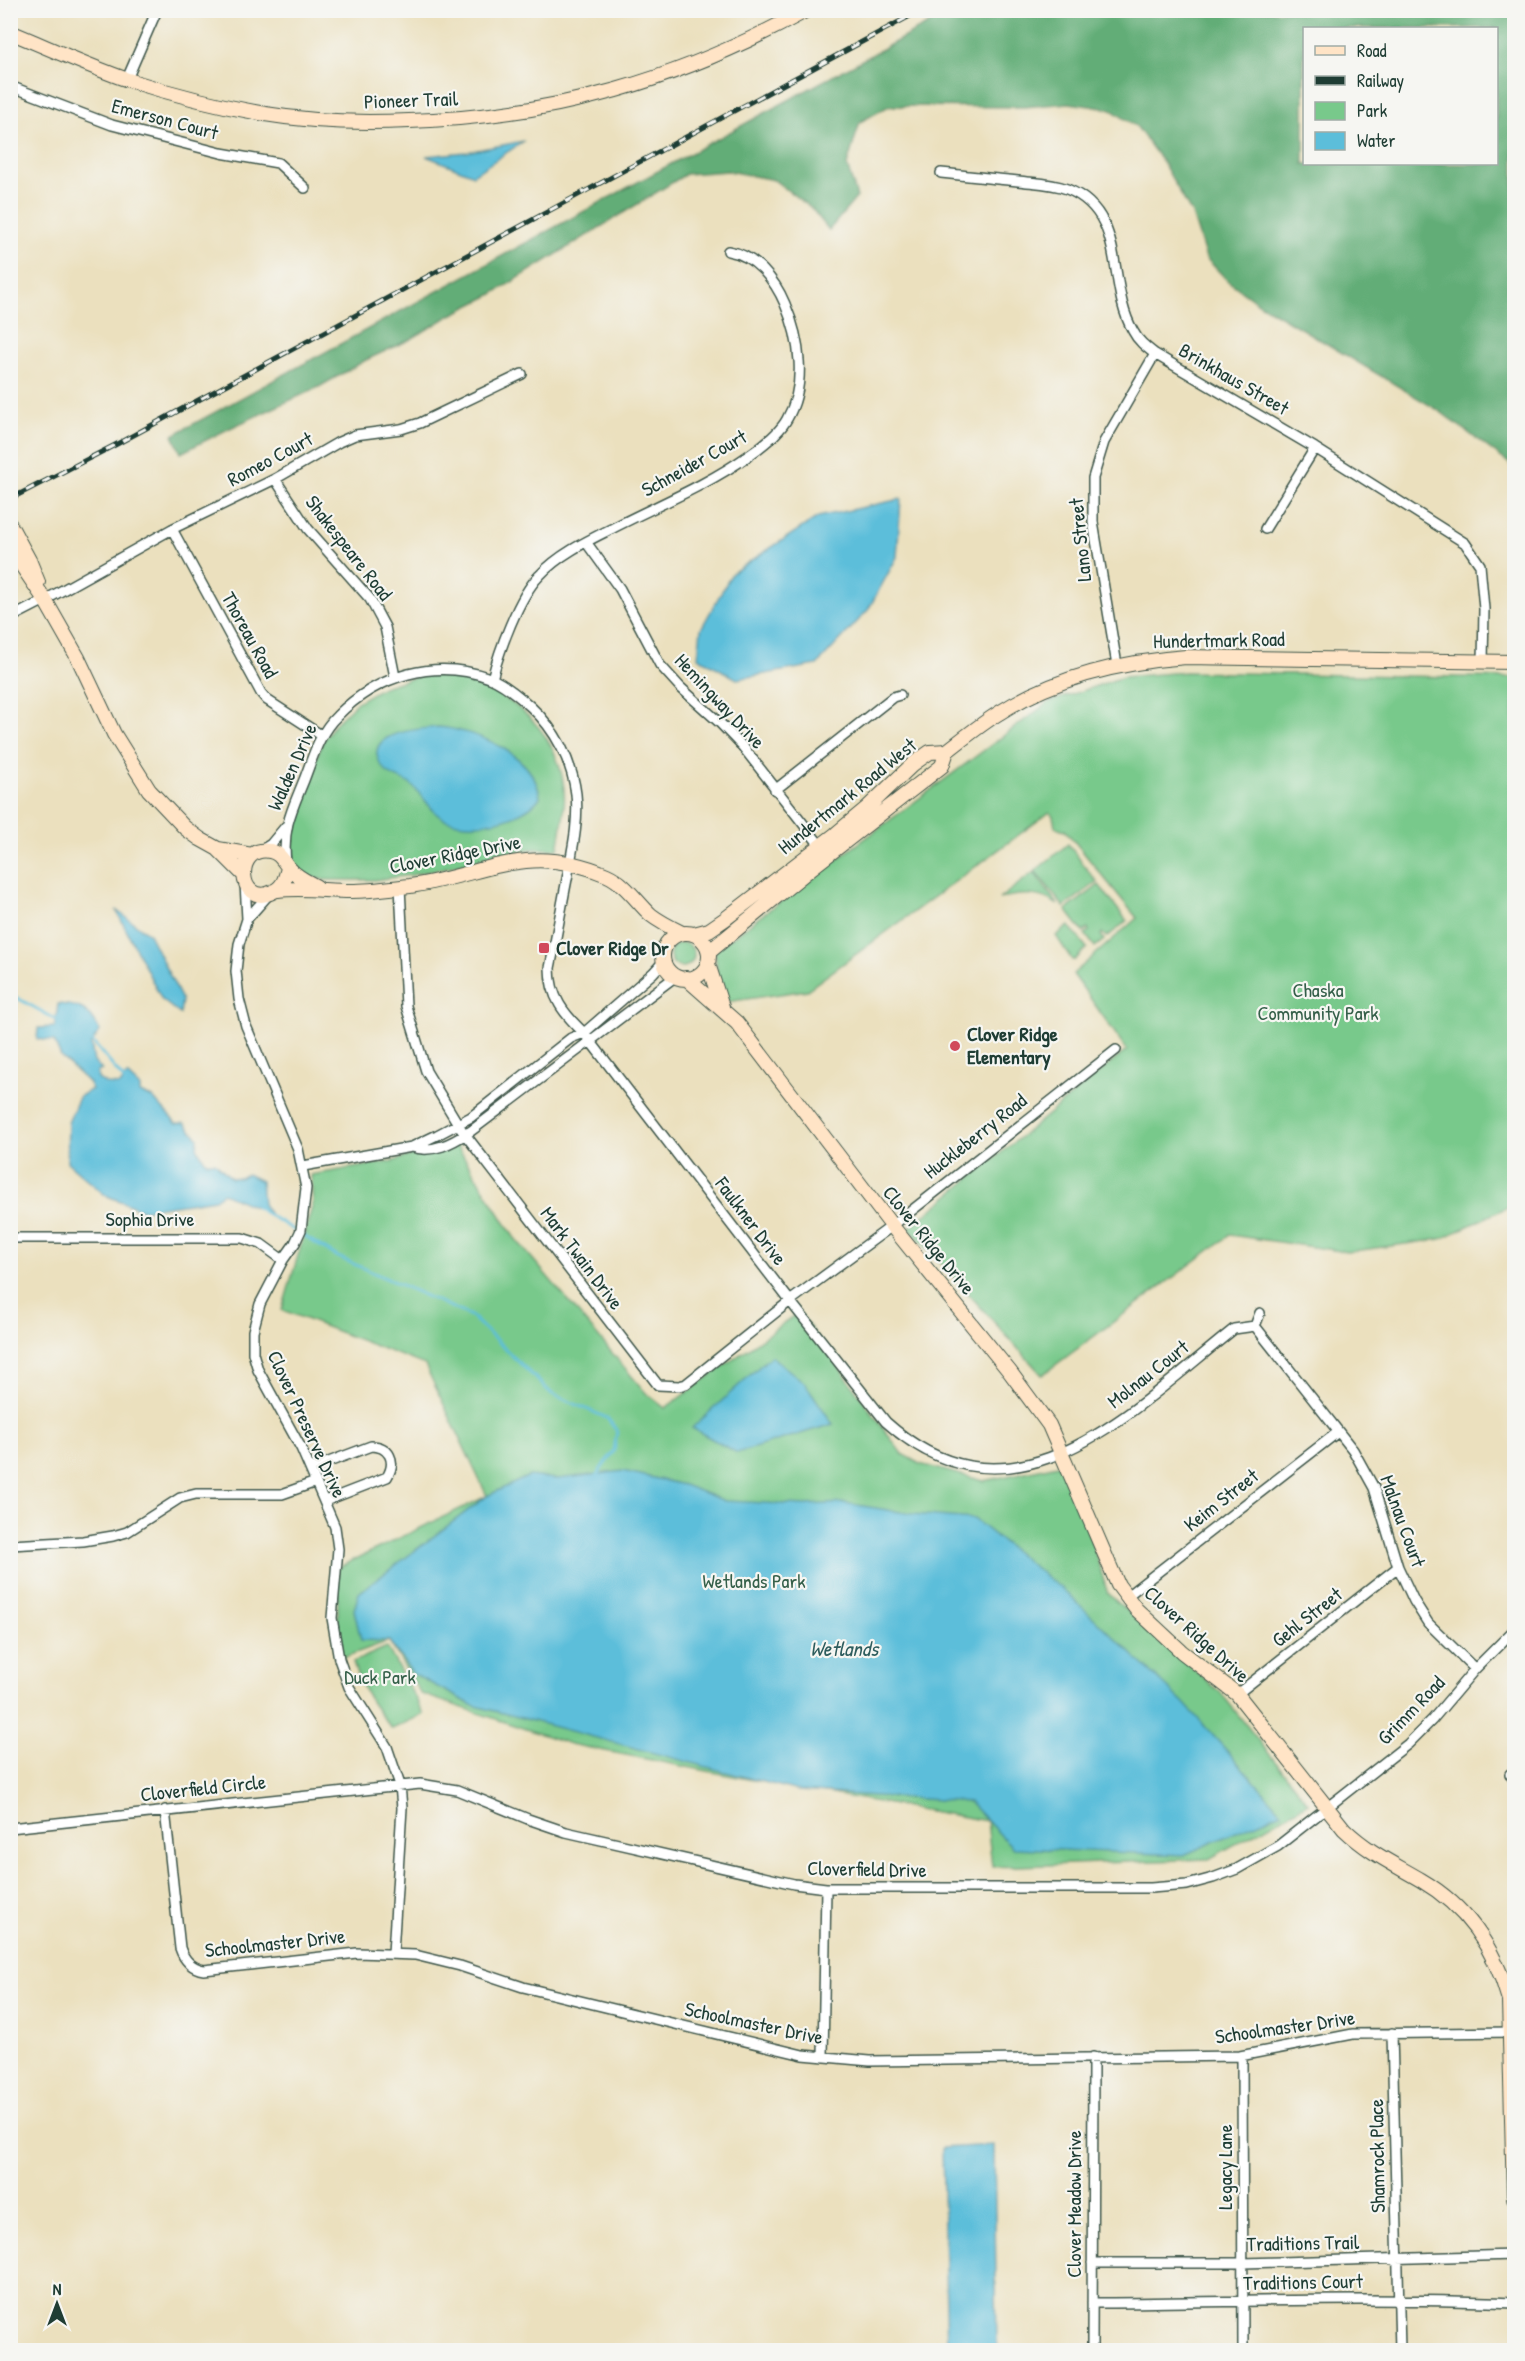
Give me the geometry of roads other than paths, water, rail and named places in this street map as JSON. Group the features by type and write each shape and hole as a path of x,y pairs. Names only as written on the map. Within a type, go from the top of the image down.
{"street":[{"path":"127,79 157,10"},
{"name":"Pioneer Trail","path":"10,32 127,79 233,107 294,118 369,122 482,117 565,104 654,80 735,47 807,10"},
{"name":"Emerson Court","path":"10,86 112,125 210,150 278,163 305,188"},
{"name":"Brinkhaus Street","path":"941,173 1051,185 1082,196 1095,207 1105,221 1132,331 1142,344 1465,543 1480,565 1484,609 1483,662"},
{"name":"Schneider Court","path":"492,679 495,666 528,589 539,575 586,542 729,470 763,446 787,420 795,398 800,372 792,319 783,300 761,267 740,253 728,251"},
{"name":"Lano Street","path":"1117,665 1093,522 1093,478 1104,442 1155,354"},
{"name":"Romeo Court","path":"10,618 172,529 274,479 355,435 401,429 420,423 522,374"},
{"path":"1265,529 1314,448"},
{"name":"Shakespeare Road","path":"274,479 308,529 370,599 385,627 395,677"},
{"path":"10,525 29,560 45,600"},
{"name":"Thoreau Road","path":"172,529 261,693 267,700 321,735"},
{"name":"Hemingway Drive","path":"586,542 620,589 660,665 680,687 729,732 824,850"},
{"path":"10,548 45,600 78,658 114,734 150,790 185,828 218,849 256,893 263,896 274,892 284,883 287,865 279,855 269,851 256,854 218,849"},
{"name":"Hundertmark Road","path":"947,751 999,713 1032,695 1067,680 1117,665 1186,657 1515,662"},
{"name":"Walden Drive","path":"256,854 271,844 286,826 321,735 335,717 353,701 395,677 422,670 446,669 492,679 521,698 542,718 558,741 570,767 576,793 576,826 570,864"},
{"path":"775,790 893,697 900,695"},
{"name":"Hundertmark Road West","path":"688,934 709,930 824,850 942,766 947,751"},
{"name":"Walden Drive","path":"286,826 287,865"},
{"name":"Hundertmark Road West","path":"709,958 824,850"},
{"path":"244,877 244,867 256,854"},
{"name":"Clover Ridge Drive","path":"274,892 319,888 351,891 400,886 533,859 570,864 608,876 629,892 652,916 688,934"},
{"name":"Faulkner Drive","path":"570,864 550,969 555,999 587,1037 885,1422 904,1439 926,1452 945,1461 967,1466 991,1468 1035,1463 1063,1453"},
{"name":"Clover Ridge Drive","path":"287,865 319,888"},
{"name":"Clover Preserve Drive","path":"244,877 247,919 238,944 236,971 239,999 246,1026 303,1166 306,1198 301,1230 260,1304 254,1331 253,1353 258,1370 301,1448 334,1527 338,1549 332,1618 339,1659 354,1697 387,1747 400,1785 402,1808 393,1953"},
{"name":"Mark Twain Drive","path":"400,886 406,1006 426,1071 461,1130 658,1385 686,1384"},
{"name":"Clover Preserve Drive","path":"247,919 274,892"},
{"name":"Clover Ridge Drive","path":"652,916 664,956"},
{"path":"303,1166 412,1147 461,1130 571,1038 587,1037 681,977 699,975 709,958 704,941 688,934 670,940 664,956 587,1037"},
{"path":"664,956 667,967 681,977"},
{"name":"Clover Ridge Drive","path":"709,958 723,1009"},
{"name":"Clover Ridge Drive","path":"681,977 723,1009 744,1032 892,1226 1011,1373 1049,1425 1118,1585 1136,1610 1182,1652 1237,1694 1326,1808 1362,1846 1440,1893 1475,1927 1503,1977 1509,2000 1513,2032 1515,2198"},
{"name":"Huckleberry Road","path":"686,1384 1116,1050"},
{"name":"Sophia Drive","path":"10,1238 233,1237 252,1240 284,1260"},
{"path":"1255,1326 1260,1313"},
{"name":"Molnau Court","path":"1063,1453 1106,1430 1233,1329 1255,1326"},
{"name":"Malnau Court","path":"1255,1326 1353,1450 1374,1488 1398,1567 1414,1600 1428,1623 1475,1669"},
{"name":"Keim Street","path":"1127,1596 1338,1432"},
{"path":"310,1469 371,1446 379,1446 387,1451 392,1459 392,1469 387,1476 325,1501"},
{"path":"10,1545 83,1541 113,1536 135,1527 180,1498 196,1494 282,1494 293,1492 315,1482"},
{"name":"Gehl Street","path":"1237,1694 1398,1567"},
{"name":"Grimm Road","path":"1326,1808 1408,1744 1432,1720 1475,1669 1515,1630"},
{"name":"Cloverfield Drive","path":"400,1785 420,1784 457,1790 566,1832 763,1879 825,1888 1139,1888 1187,1885 1229,1872 1258,1859 1326,1808"},
{"name":"Cloverfield Circle","path":"10,1827 400,1785"},
{"name":"Schoolmaster Drive","path":"165,1810 180,1948 189,1964 204,1970 357,1953 393,1953 438,1960 523,1988 803,2055 870,2061 1242,2056 1353,2034 1513,2032"},
{"path":"823,2057 825,1888"},
{"name":"Shamrock Place","path":"1392,2033 1400,2350"},
{"name":"Legacy Lane","path":"1242,2056 1243,2350"},
{"name":"Clover Meadow Drive","path":"1092,2350 1093,2057"},
{"name":"Traditions Trail","path":"1092,2263 1243,2263 1515,2255"},
{"name":"Traditions Court","path":"1092,2303 1398,2299 1515,2303"}],"water":[{"path":"524,141 473,175 426,156 466,152"},
{"path":"901,499 897,557 868,610 817,665 737,679 698,657 701,629 732,573 818,517"},
{"path":"438,727 469,733 501,747 527,768 536,782 540,797 521,813 492,822 462,824 448,821 438,815 410,784 386,771 377,755 378,747 391,736 410,730"},
{"path":"116,910 149,934 182,1000 180,1014 162,1000"},
{"path":"58,1004 84,1010 100,1031 91,1044 94,1062 102,1070 97,1072 98,1079 107,1084 120,1085 127,1075 140,1087 140,1093 153,1098 176,1123 185,1123 198,1138 197,1148 206,1162 215,1162 231,1178 240,1178 247,1174 261,1181 263,1204 269,1213 223,1193 215,1199 142,1210 105,1195 67,1162 68,1123 79,1097 92,1089 88,1082 61,1057 54,1041 37,1039 38,1028 55,1027"},
{"path":"771,1356 805,1383 833,1424 737,1453 692,1428"},
{"name":"Wetlands","path":"623,1471 684,1485 725,1501 805,1505 844,1503 913,1514 974,1519 1068,1594 1183,1702 1282,1812 1184,1855 1013,1848 969,1802 798,1791 472,1705 413,1674 389,1641 361,1640 354,1610 359,1593 487,1496 529,1476 557,1479"},
{"path":"994,2145 997,2350 947,2350 942,2148"}],"waterway":[{"path":"10,994 57,1020"},
{"path":"91,1040 125,1081"},
{"path":"256,1207 338,1257 471,1316 552,1394 607,1418 617,1431 614,1451 596,1476"}],"railway":[{"path":"10,499 117,444 921,10"}],"place":[{"name":"Clover Ridge Dr","path":"544,948"},
{"name":"Clover Ridge Elementary","path":"955,1046"}],"park label":[{"name":"Chaska Community Park","path":"1318,1002"},
{"name":"Wetlands Park","path":"754,1581"},
{"name":"Duck Park","path":"380,1677"}]}
